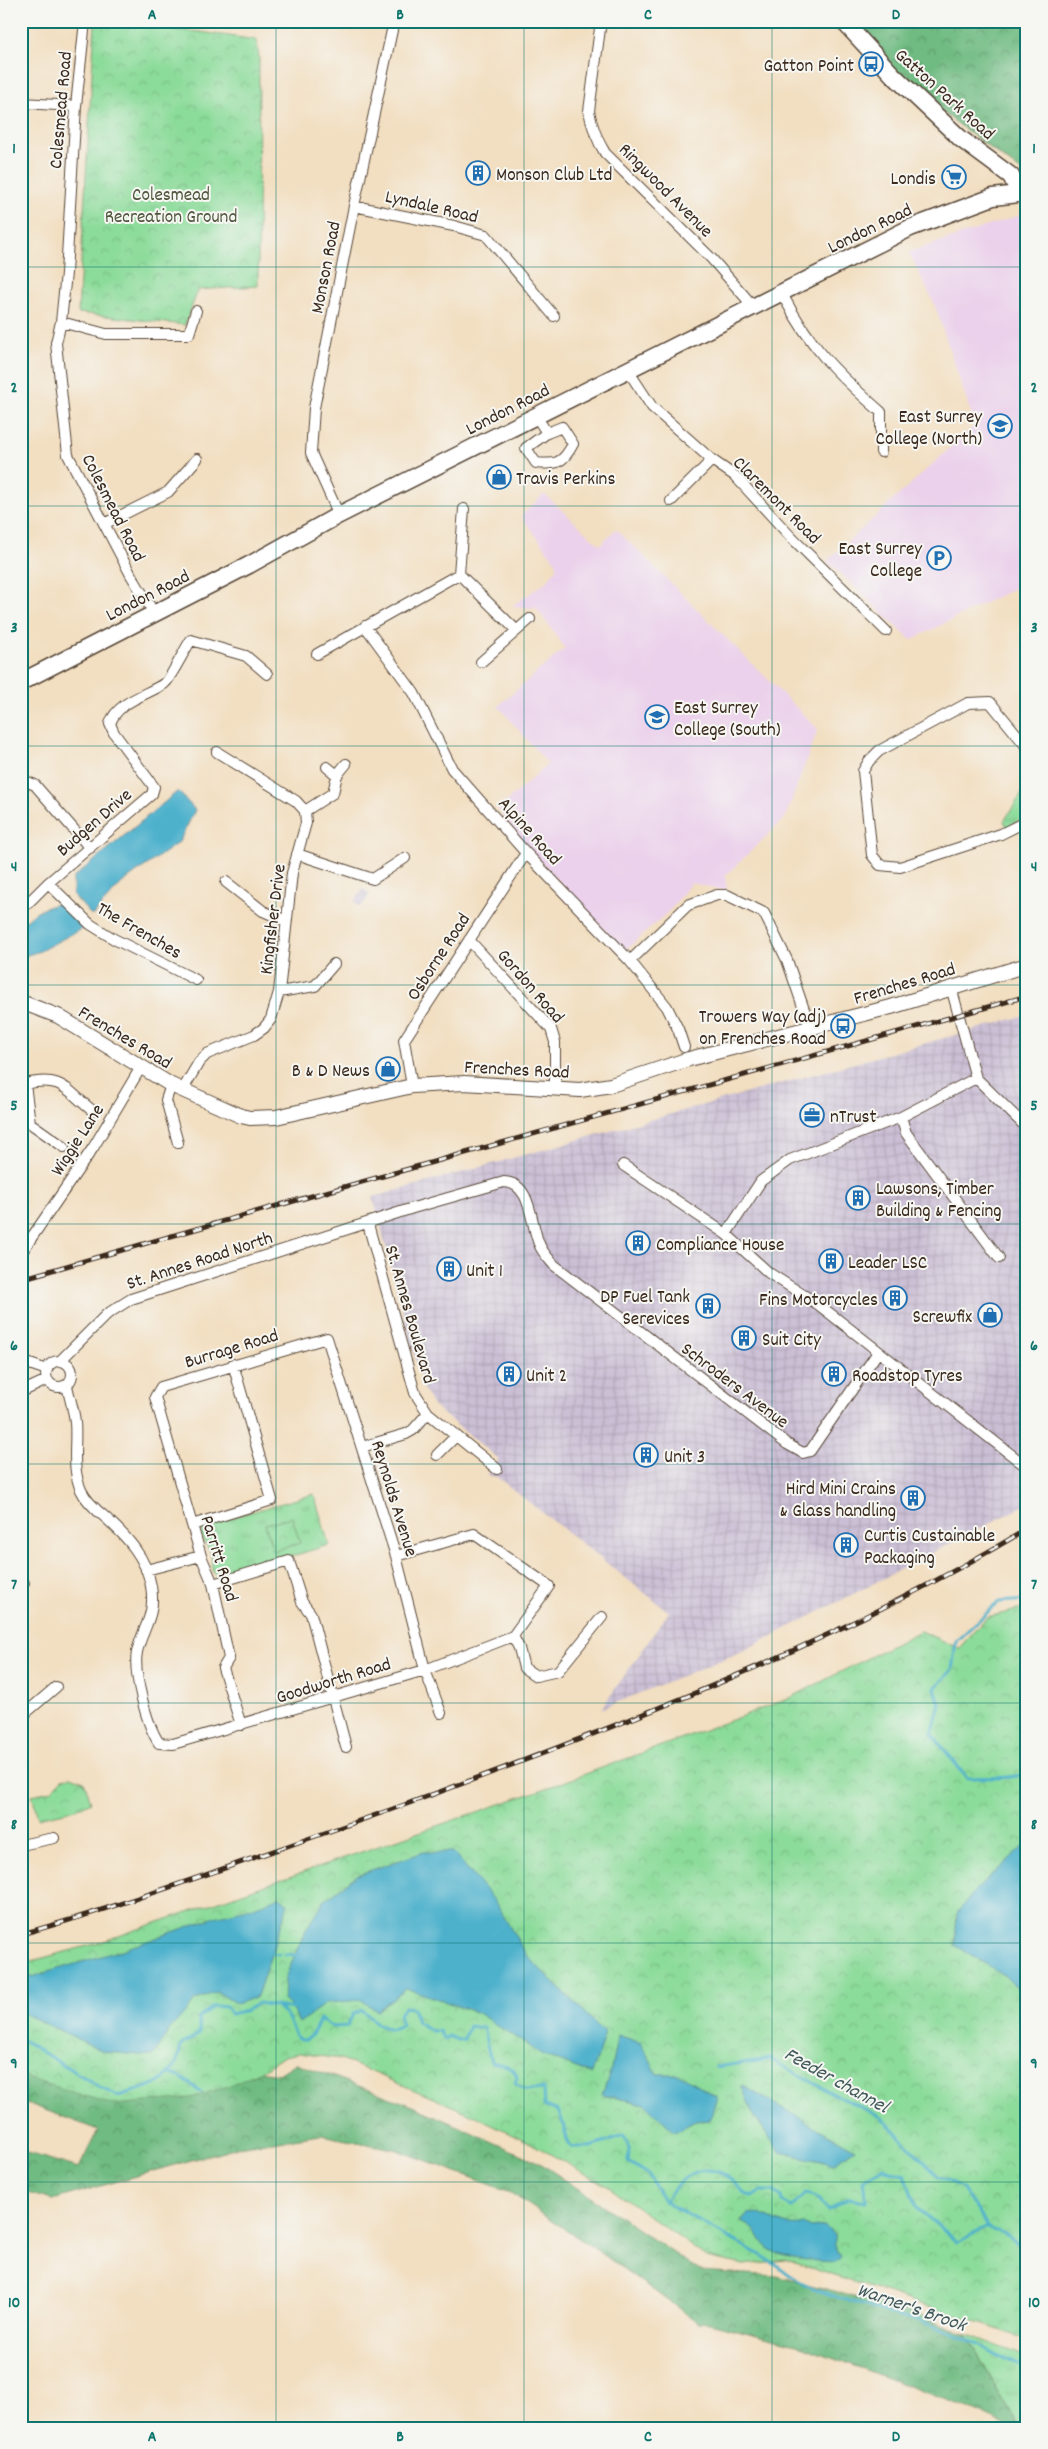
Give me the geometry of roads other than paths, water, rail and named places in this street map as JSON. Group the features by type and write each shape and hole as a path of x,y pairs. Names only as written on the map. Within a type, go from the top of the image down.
{"main road":[{"name":"Gatton Park Road","path":"843,21 892,74 961,139 1012,176 1023,193"},
{"name":"London Road","path":"21,682 339,515 781,292 938,216 994,197 1023,193"}],"street":[{"name":"Colesmead Road","path":"85,21 76,106 61,322 56,343 68,455 131,575 154,613"},
{"name":"Monson Road","path":"339,515 311,453 314,408 354,206 394,21"},
{"name":"Ringwood Avenue","path":"601,21 589,111 591,123 605,153 711,258 753,306"},
{"path":"21,103 76,106"},
{"name":"Lyndale Road","path":"354,206 454,226 486,235 554,316"},
{"path":"781,292 804,333 821,356 881,412 881,452"},
{"path":"61,322 106,334 189,334 196,311"},
{"name":"Claremont Road","path":"626,370 652,407 712,460 735,476 790,536 886,631"},
{"path":"536,416 547,433"},
{"path":"562,427 572,444 566,457 553,465 536,463 526,448 547,433 562,427"},
{"path":"104,524 168,492 197,459"},
{"path":"671,501 712,460"},
{"path":"464,509 459,574 516,630"},
{"path":"317,654 459,574"},
{"path":"481,662 530,618"},
{"name":"Alpine Road","path":"365,626 414,693 452,770 526,853 630,961 668,1007 684,1047"},
{"name":"Budgen Drive","path":"21,910 48,883 154,791 154,787 110,728 114,715 136,698 168,682 175,665 191,640 246,656 267,674"},
{"path":"1027,746 990,702 980,702 968,704 879,751 869,760 863,771 872,854 880,864 900,867 1001,834 1027,820"},
{"path":"217,752 296,801 305,811 333,793 338,775 346,764"},
{"path":"327,767 338,775"},
{"path":"21,785 28,782 35,785 90,848"},
{"name":"Kingfisher Drive","path":"178,1143 166,1100 207,1054 254,1035 264,1028 271,1019 279,992 292,872 306,823 305,811"},
{"name":"Osborne Road","path":"412,1086 404,1040 526,853"},
{"path":"297,854 373,879 405,858"},
{"path":"226,882 263,911 286,921"},
{"name":"The Frenches","path":"48,883 90,924 114,939 196,980"},
{"path":"630,961 688,905 717,895 727,896 764,913 787,960 810,1027"},
{"name":"Gordon Road","path":"469,940 552,1029 555,1042 555,1089"},
{"path":"279,992 315,986 334,964"},
{"name":"Frenches Road","path":"21,1002 58,1016 177,1088 250,1118 292,1114 412,1086 464,1083 580,1090 612,1085 689,1059 891,1008 951,987 1027,965"},
{"path":"951,987 976,1078 1027,1128"},
{"name":"Wiggie Lane","path":"21,1253 93,1148 141,1067"},
{"path":"726,1234 760,1181 790,1160 901,1117 976,1078"},
{"path":"64,1147 30,1123 23,1083 43,1080 58,1082 93,1111"},
{"path":"901,1117 906,1133 999,1258"},
{"path":"622,1166 726,1234 769,1273 819,1305 1027,1467"},
{"name":"Schroders Avenue","path":"368,1224 413,1208 497,1183 516,1184 523,1190 539,1245 554,1265 703,1381 787,1444 803,1453 810,1451 878,1352"},
{"name":"St. Annes Road North","path":"60,1361 107,1314 131,1299 368,1224"},
{"name":"St. Annes Boulevard","path":"368,1224 415,1393 428,1413 497,1469"},
{"name":"Burrage Road","path":"155,1402 156,1393 161,1387 233,1364 328,1338"},
{"name":"Reynolds Avenue","path":"328,1338 396,1556 424,1670 441,1713"},
{"path":"21,1361 47,1375 54,1386 67,1385"},
{"path":"21,1392 47,1375 53,1362 60,1361 68,1364 71,1368 72,1376 67,1385 75,1423 74,1459 81,1491 92,1505 137,1550 146,1570 200,1556"},
{"path":"192,1525 272,1500 233,1364"},
{"name":"Parritt Road","path":"155,1402 200,1556 213,1584 229,1658 223,1668 241,1724"},
{"path":"362,1447 406,1434 413,1430 428,1413"},
{"path":"437,1455 456,1436"},
{"path":"396,1556 474,1534 549,1586 513,1636 519,1648 524,1668 536,1676 558,1671 602,1617"},
{"path":"213,1584 289,1562 302,1602 311,1614 346,1747"},
{"name":"Goodworth Road","path":"146,1570 151,1586 151,1619 137,1653 137,1669 147,1716 154,1736 160,1743 173,1744 424,1670 513,1636"},
{"path":"21,1717 56,1687"},
{"path":"21,1845 54,1838"}],"water":[{"path":"178,791 195,810 179,842 122,883 92,916 73,895 73,878"},
{"path":"61,902 85,927 40,951 21,957 21,924 37,911"},
{"path":"1027,1843 1027,1999 1005,1976 955,1945 957,1913 976,1890"},
{"path":"424,1852 453,1852 494,1900 527,1956 605,2033 592,2074 541,2054 478,2013 406,1988 377,2011 361,2000 326,2003 299,2023 293,2009 284,2000 285,1978 305,1931 324,1901 357,1875"},
{"path":"280,1897 288,1904 257,1996 237,2004 217,1992 196,2000 170,2029 153,2056 105,2052 21,2012 21,1980 122,1950 215,1917 251,1908"},
{"path":"618,2035 641,2043 657,2074 679,2074 717,2097 710,2120 695,2121 675,2132 645,2104 602,2095 610,2073"},
{"path":"741,2085 855,2149 833,2164 780,2152 754,2116"},
{"path":"757,2213 785,2224 803,2224 810,2228 825,2226 835,2236 835,2245 841,2257 836,2262 792,2258 776,2253 765,2245 752,2228 741,2222 748,2214"}],"waterway":[{"path":"1027,1600 999,1602 956,1641 952,1670 935,1688 940,1704 932,1734 967,1778 1005,1777 1027,1773"},
{"path":"271,1953 279,1954"},
{"path":"284,1954 295,1955"},
{"path":"21,2039 103,2089 118,2096 151,2086 167,2076 178,2058 181,2045 199,2034 199,2017 214,2006 226,2007 230,2014 247,2010 258,2003 293,2009"},
{"name":"Warner's Brook","path":"277,2006 287,2016 296,2035 302,2040 310,2037 320,2019 333,2027 347,2026 353,2014 362,2010 385,2028 396,2028 402,2025 399,2015 404,2007 413,2008 417,2022 432,2031 439,2031 445,2040 448,2036 458,2040 464,2039 469,2026 483,2028 491,2062 507,2066 513,2070 517,2077 515,2083 521,2088 528,2090 543,2089 544,2106 558,2111 572,2147 590,2147 624,2136 629,2148 628,2162 648,2174 665,2202 776,2264 791,2276 810,2287 858,2304 951,2332 1027,2369"},
{"name":"Feeder channel","path":"716,2067 770,2059 881,2117 938,2176 962,2187 988,2227"},
{"path":"171,2074 180,2077 202,2092"},
{"path":"665,2202 678,2184 685,2178 702,2170 711,2170 731,2180 748,2195 752,2196 760,2191 773,2191 781,2197 782,2202 792,2207 805,2194 818,2199 828,2210 848,2198 866,2201 863,2179 884,2168 905,2175 916,2207 957,2242 988,2227"},
{"path":"988,2227 1027,2247"}],"railway":[{"path":"21,1279 1027,996"},
{"path":"21,1934 138,1898 380,1814 643,1714 722,1682 877,1611 1027,1529"}],"place":[{"name":"Gatton Point","path":"871,64"},
{"name":"Monson Club Ltd","path":"478,173"},
{"name":"Londis","path":"954,177"},
{"name":"East Surrey College (North)","path":"1000,426"},
{"name":"Travis Perkins","path":"499,477"},
{"name":"East Surrey College","path":"939,558"},
{"name":"East Surrey College (South)","path":"657,717"},
{"name":"Trowers Way (adj) on Frenches Road","path":"843,1026"},
{"name":"B & D News","path":"388,1069"},
{"name":"nTrust","path":"812,1115"},
{"name":"Lawsons, Timber Building & Fencing","path":"858,1198"},
{"name":"Compliance House","path":"638,1243"},
{"name":"Leader LSC","path":"831,1261"},
{"name":"Unit 1","path":"449,1269"},
{"name":"Fins Motorcycles","path":"895,1298"},
{"name":"DP Fuel Tank Serevices","path":"708,1306"},
{"name":"Screwfix","path":"990,1315"},
{"name":"Suit City","path":"744,1338"},
{"name":"Unit 2","path":"509,1374"},
{"name":"Roadstop Tyres","path":"834,1374"},
{"name":"Unit 3","path":"646,1455"},
{"name":"Hird Mini Crains & Glass handling","path":"913,1498"},
{"name":"Curtis Custainable Packaging","path":"846,1545"}],"park label":[{"name":"Colesmead Recreation Ground","path":"171,204"}]}
